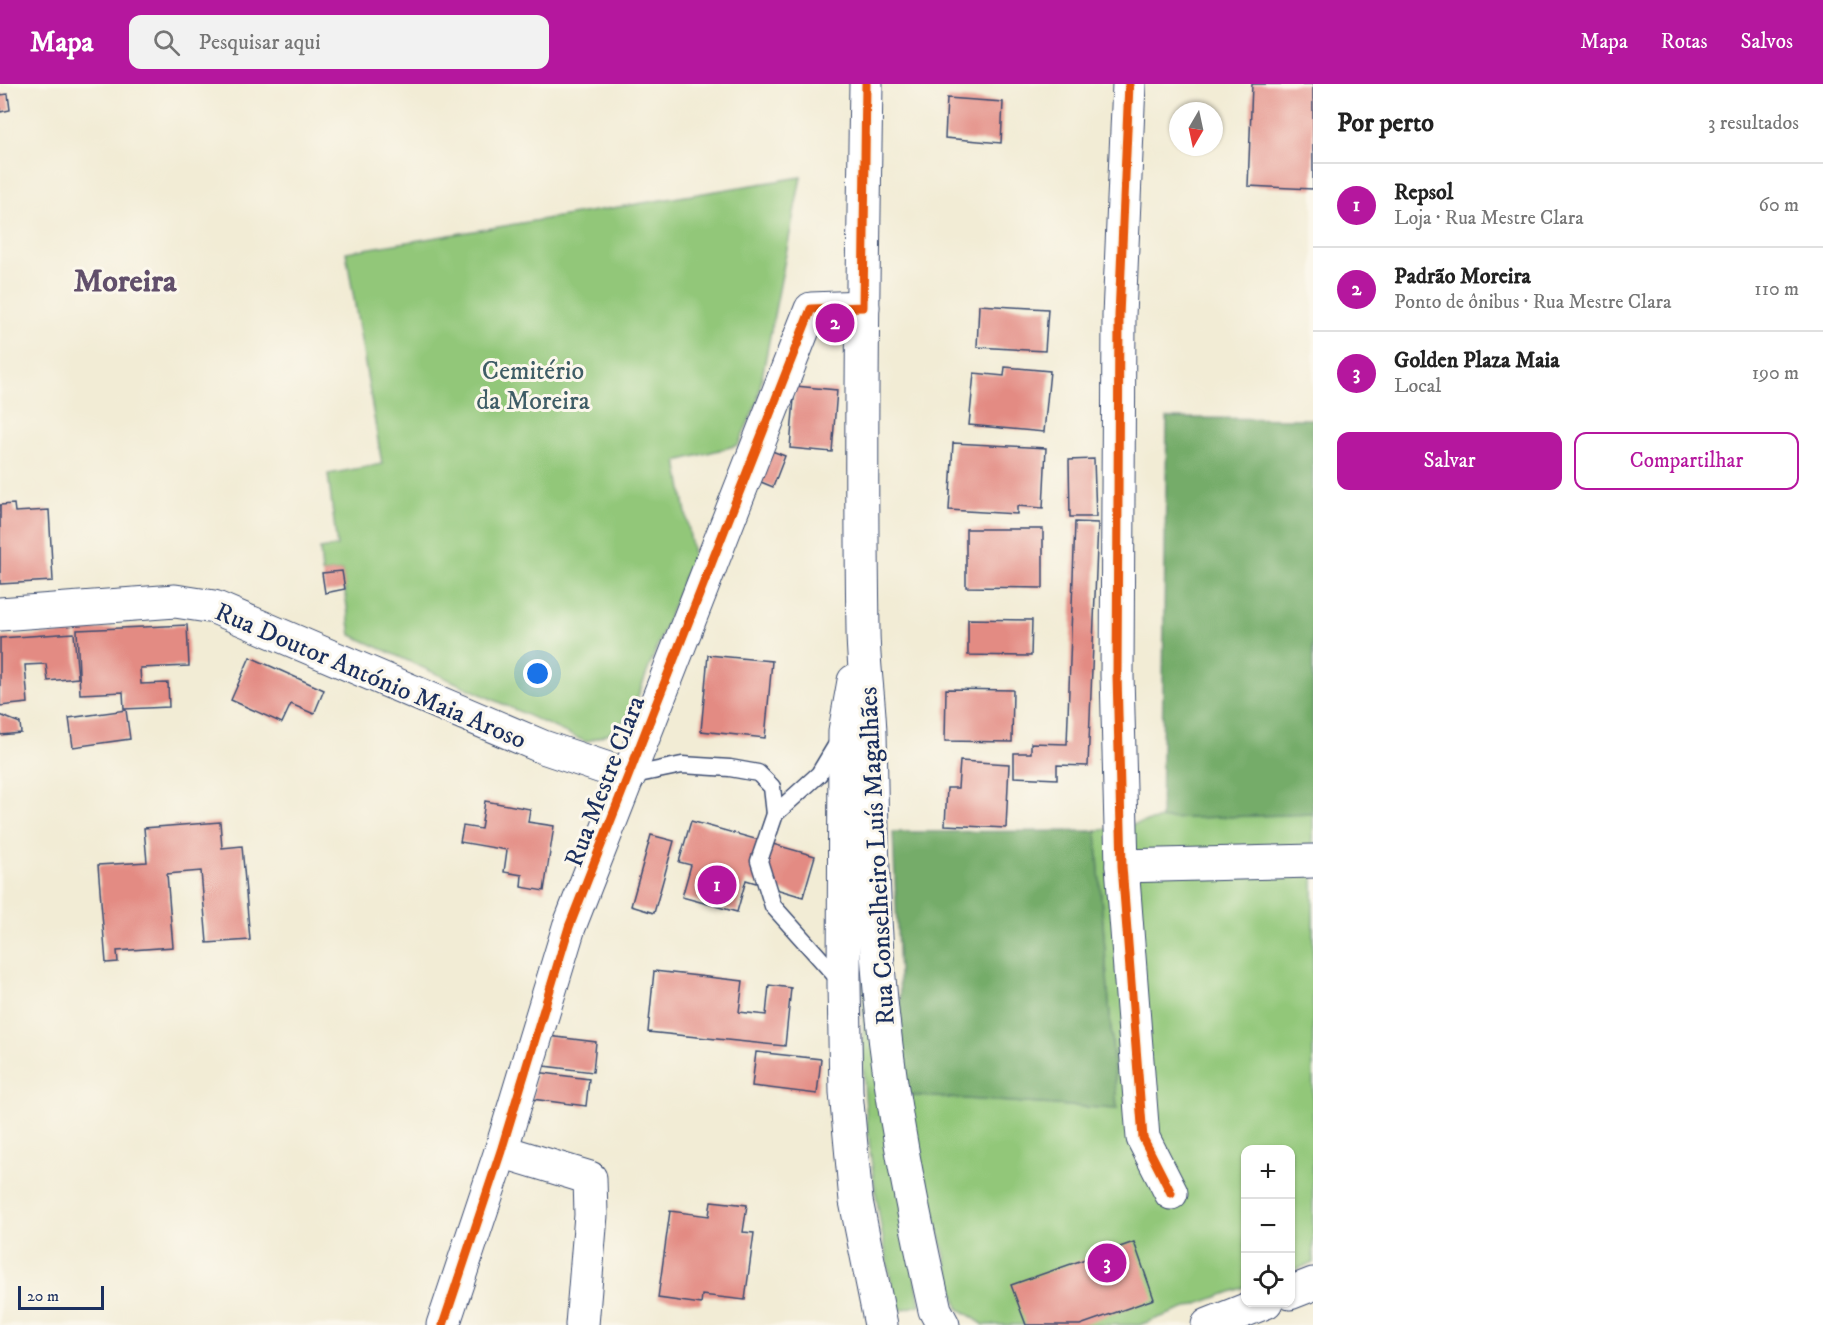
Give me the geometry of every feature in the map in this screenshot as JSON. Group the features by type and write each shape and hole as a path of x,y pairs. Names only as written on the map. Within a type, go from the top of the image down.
{"street":[{"name":"Rua Conselheiro Luís Magalhães","path":"866,84 863,632 870,731 872,891 881,1001 894,1106 909,1196 935,1310 943,1325"},
{"path":"1129,84 1119,316 1117,675 1122,866 1143,1138 1171,1193"},
{"name":"Rua Mestre Clara","path":"443,1325 501,1151 569,927 811,309 863,307"},
{"name":"Rua Doutor António Maia Aroso","path":"0,614 175,601 214,607 543,747 629,776"},
{"name":"Rua Conselheiro Luís Magalhães","path":"863,632 845,731 846,1092 856,1201 881,1325"},
{"path":"1122,866 1313,861"},
{"path":"501,1151 590,1178 591,1215 582,1325"},
{"path":"1295,1291 1313,1284"},
{"path":"1208,1325 1253,1307"}],"lane":[{"path":"775,814 819,774 845,731"},
{"path":"629,776 682,765 730,768 758,773 772,787 775,814 759,861 772,906 844,985"}],"green space":[{"name":"Cemitério da Moreira","path":"801,177 757,403 738,445 677,461 693,554 631,714 609,733 586,742 351,635 342,571 322,573 320,549 337,546 328,474 382,464 346,252"},
{"path":"1167,418 1313,419 1313,814 1161,819"},
{"path":"1313,814 1313,1263 1295,1270 1295,1145 1241,1145 1241,1288 1139,1325 984,1325 958,1308 904,1095 1117,1109 1096,831 1161,819"},
{"path":"1096,831 1117,1109 904,1095 893,832"},
{"path":"864,946 920,1305 897,1311 880,1218 867,1124 863,1061"}],"building":[{"path":"1252,84 1313,84 1313,189 1248,186"},
{"path":"8,94 10,110 0,112 0,95"},
{"path":"947,98 1003,102 1001,143 945,138"},
{"path":"979,305 1048,309 1045,351 977,347"},
{"path":"1005,367 1050,371 1044,432 969,425 974,373 1004,376"},
{"path":"795,386 837,390 832,452 790,448"},
{"path":"953,443 1046,448 1043,508 1017,506 1017,514 949,510"},
{"path":"772,451 785,456 773,487 761,482"},
{"path":"1094,459 1096,517 1070,517 1069,460"},
{"path":"14,504 15,512 49,510 53,581 0,584 0,505"},
{"path":"1075,522 1098,523 1088,766 1057,765 1057,779 1014,777 1014,753 1031,753 1031,743 1067,744"},
{"path":"966,529 1043,529 1043,588 966,587"},
{"path":"342,571 345,589 325,593 322,573"},
{"path":"968,619 1032,620 1031,656 968,655"},
{"path":"187,625 189,666 140,668 141,684 168,683 169,707 124,709 123,692 80,694 77,630"},
{"path":"74,633 78,678 48,681 46,664 25,665 28,703 0,706 0,638"},
{"path":"708,655 772,661 765,738 701,731"},
{"path":"250,657 324,690 314,714 291,704 282,723 231,700"},
{"path":"946,689 1013,690 1012,742 945,741"},
{"path":"126,710 130,739 73,747 69,718"},
{"path":"0,715 20,723 21,733 0,735"},
{"path":"960,761 1009,764 1006,828 945,825 947,788 958,788"},
{"path":"485,801 530,809 528,822 554,826 544,891 521,887 522,875 504,872 507,850 460,842 463,826 481,829"},
{"path":"691,821 815,856 803,897 746,880 737,912 682,897 691,865 679,862"},
{"path":"220,822 222,848 242,846 250,940 207,943 201,871 167,874 173,947 117,951 118,962 106,963 98,865 147,862 144,828"},
{"path":"651,835 674,841 654,913 631,906"},
{"path":"654,971 743,981 739,1012 766,1015 769,985 791,988 785,1046 648,1032"},
{"path":"548,1036 596,1042 593,1072 544,1066"},
{"path":"756,1052 821,1059 817,1094 752,1086"},
{"path":"536,1072 589,1079 586,1106 532,1099"},
{"path":"711,1201 747,1205 743,1232 754,1233 745,1300 702,1295 701,1304 658,1298 670,1211 709,1216"},
{"path":"1134,1242 1154,1299 1080,1325 1026,1325 1011,1285"}],"cycle path":[{"path":"443,1325 501,1151 569,927 811,309 863,307 866,84"},
{"path":"1129,84 1119,316 1117,675 1122,866 1143,1138 1171,1193"}],"place":[{"name":"Padrão Moreira","path":"835,323"},
{"name":"Repsol","path":"717,885"},
{"name":"Golden Plaza Maia","path":"1107,1263"}],"district":[{"name":"Moreira","path":"125,280"}]}
